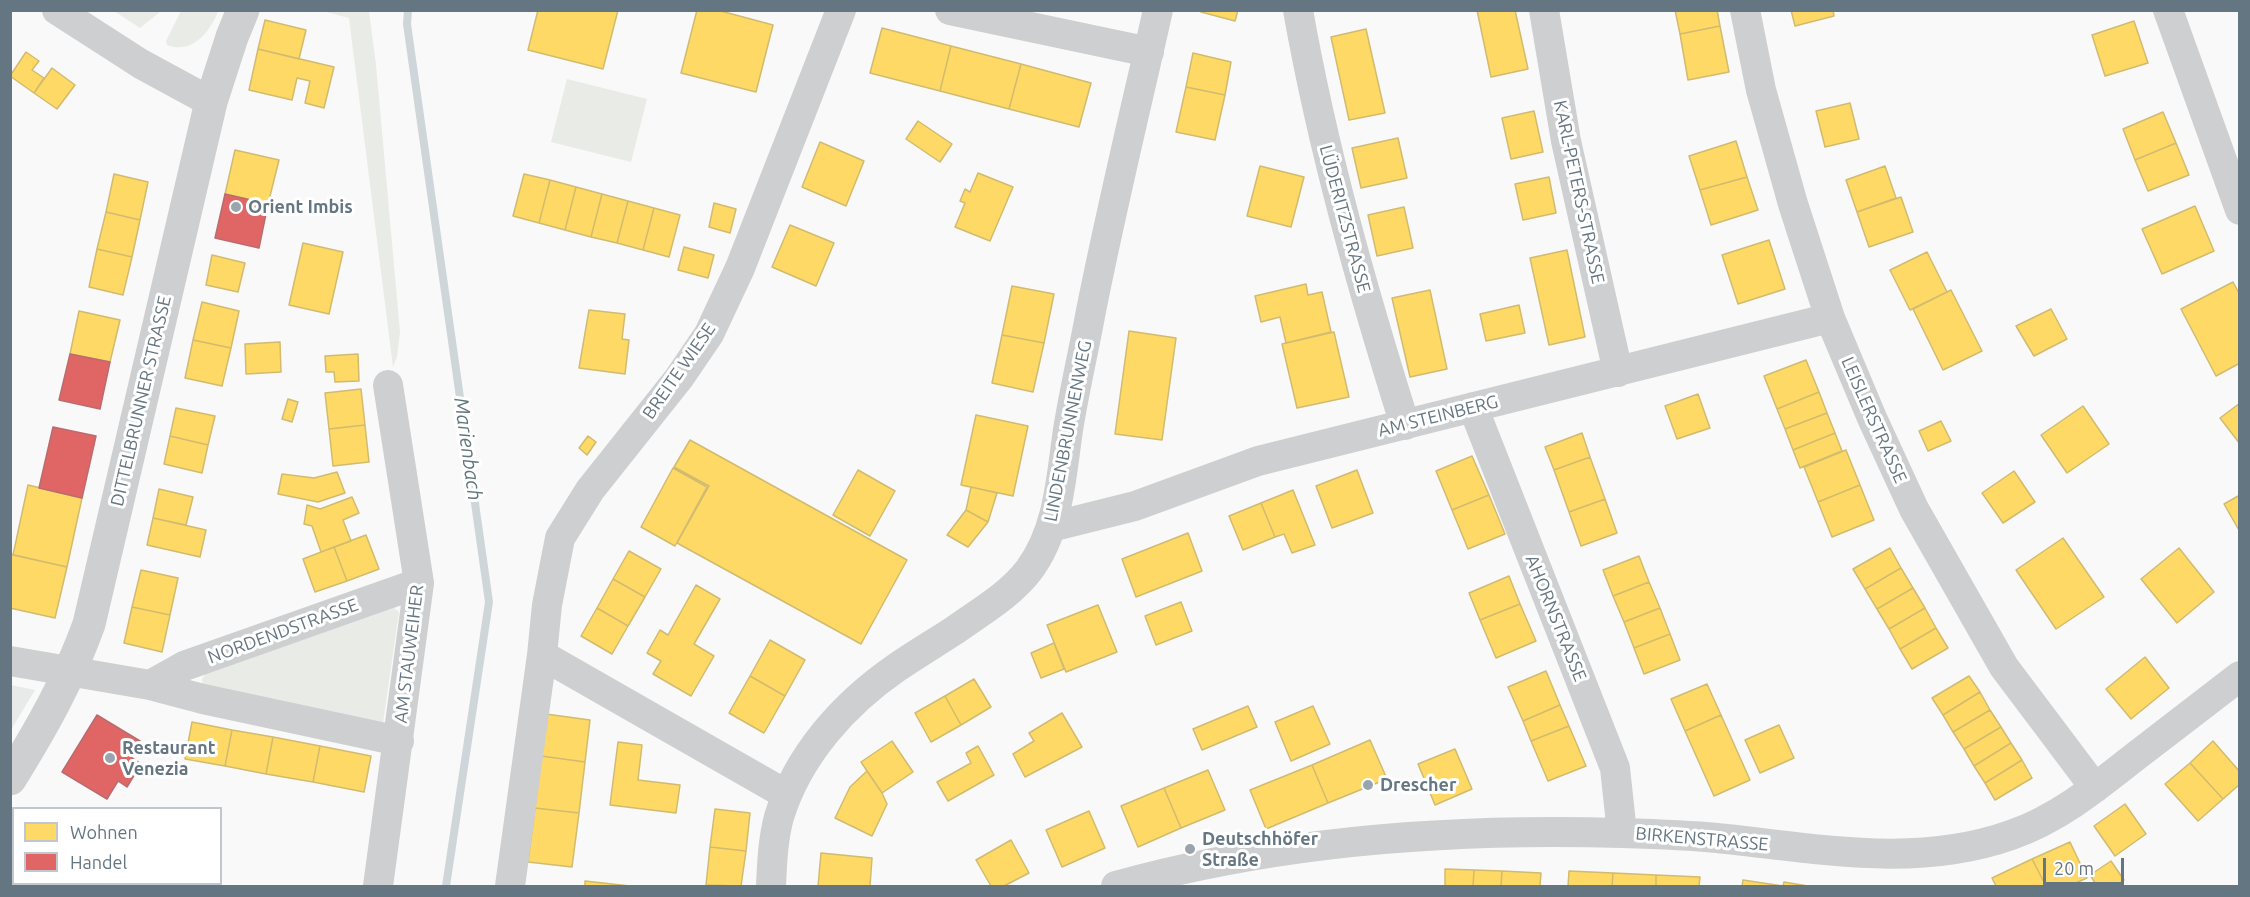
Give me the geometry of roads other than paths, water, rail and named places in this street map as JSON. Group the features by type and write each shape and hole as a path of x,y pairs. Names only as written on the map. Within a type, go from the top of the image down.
{"street":[{"path":"57,10 141,64 211,102"},
{"name":"DITTELBRUNNER STRASSE","path":"10,779 48,717 71,672 89,624 211,102 231,37 243,10"},
{"name":"BREITE WIESE","path":"510,886 547,605 560,537 590,490 679,378 709,334 740,268 841,10"},
{"path":"950,10 1149,52"},
{"name":"LINDENBRUNNENWEG","path":"771,886 777,829 787,795 817,743 841,714 895,669 1005,594 1029,571 1041,550 1051,527 1060,487 1068,428 1105,242 1158,10"},
{"name":"LÜDERITZSTRASSE","path":"1299,10 1322,133 1369,311 1405,425"},
{"name":"KARL-PETERS-STRASSE","path":"1544,10 1566,141 1618,372"},
{"name":"LEISLERSTRASSE","path":"1745,10 1761,90 1793,204 1830,318 1872,418 1914,509 2004,667 2095,788"},
{"path":"2168,10 2240,210"},
{"name":"AM STEINBERG","path":"1051,527 1135,506 1258,461 1830,318"},
{"name":"AM STAUWEIHER","path":"378,886 419,583 388,386"},
{"name":"AHORNSTRASSE","path":"1473,407 1615,768 1622,833"},
{"name":"NORDENDSTRASSE","path":"150,684 184,666 419,583"},
{"path":"542,655 787,795"},
{"path":"10,661 150,684 202,699 399,741"},
{"name":"BIRKENSTRASSE","path":"1116,886 1211,862 1262,853 1448,834 1622,833 1715,838 1858,854 1915,855 1969,847 2013,835 2054,816 2095,788 2240,676"}],"waterway":[{"name":"Marienbach","path":"408,10 407,24 489,602 446,886"}],"place":[{"name":"Orient Imbis","path":"236,207"},
{"name":"Restaurant Venezia","path":"110,758"},
{"name":"Drescher","path":"1368,785"},
{"name":"Deutschhöfer Straße","path":"1190,849"}]}
